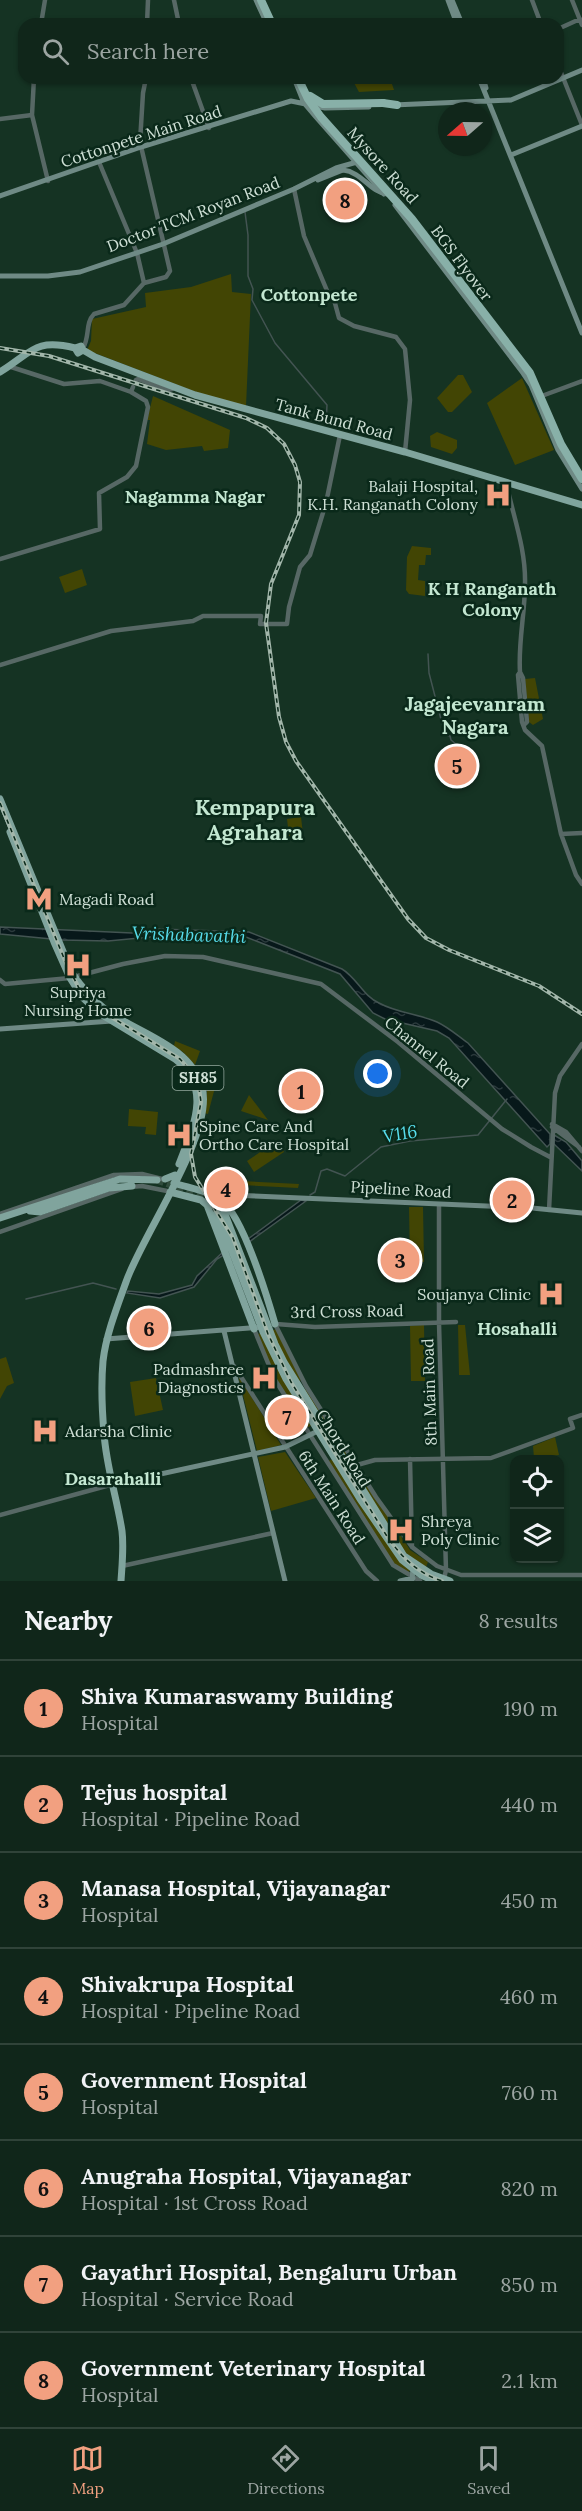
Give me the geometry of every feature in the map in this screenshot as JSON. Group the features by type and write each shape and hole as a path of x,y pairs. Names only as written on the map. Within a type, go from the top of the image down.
{"highway":[{"path":"259,0 267,18"},
{"name":"BGS Flyover","path":"299,84 317,111 412,219 530,373 561,444 582,479"},
{"name":"BGS Flyover","path":"299,84 306,101 319,118 409,219 529,376 559,446 582,479"},
{"path":"302,92 323,104 383,102 397,105"}],"main road":[{"path":"450,0 458,18"},
{"path":"564,78 582,70"},
{"path":"300,84 317,114"},
{"path":"483,84 582,333"},
{"path":"493,110 549,84"},
{"path":"302,92 304,103 317,114 358,161"},
{"name":"Cottonpete Main Road","path":"0,196 141,147 291,101 302,92"},
{"name":"Cottonpete Main Road","path":"291,101 325,108 511,100"},
{"path":"317,114 325,108"},
{"path":"511,155 582,126"},
{"name":"Mysore Road","path":"358,161 402,213 540,397 558,450 582,489"},
{"name":"Mysore Road","path":"358,161 402,206 528,368 563,445 582,479"},
{"name":"Doctor TCM Royan Road","path":"0,276 48,276 80,272 163,244 294,189 336,168 358,161"},
{"name":"BGS Flyover","path":"305,184 338,171 348,170 380,194 384,192"},
{"name":"Tank Bund Road","path":"0,371 38,344 46,342 79,348 95,357 195,394 339,437"},
{"name":"Tank Bund Road","path":"0,371 38,346 46,344 79,348 92,359 172,389 273,422 405,452 582,507"},
{"path":"339,437 506,484"},
{"name":"SH85","path":"0,799 50,926"},
{"name":"SH85","path":"0,807 82,997 175,1059 194,1079 197,1088 196,1113 188,1142 168,1180 169,1192 134,1253 107,1339 103,1362 104,1434 118,1531 119,1581"},
{"path":"0,1027 111,1017"},
{"path":"0,1217 120,1182 168,1180 181,1182 188,1188 220,1198 234,1245 265,1327 107,1339"},
{"path":"0,1217 29,1208 40,1212 109,1188 132,1186"},
{"path":"169,1192 201,1200 207,1205 234,1245"},
{"path":"230,1195 222,1208 234,1245"},
{"name":"Pipeline Road","path":"220,1198 230,1195 582,1213"},
{"name":"Chord Road","path":"234,1245 245,1264 265,1327"},
{"name":"Chord Road","path":"234,1245 286,1379 355,1478 404,1556 434,1581"},
{"path":"224,1331 285,1581"},
{"path":"111,1485 285,1447 321,1429"},
{"name":"Chord Road","path":"321,1429 402,1560 447,1580"},
{"path":"355,1478 359,1468"},
{"name":"SH85","path":"111,1485 122,1532 122,1566 119,1581"},
{"path":"400,1581 412,1580 414,1566"}],"street":[{"path":"42,18 45,0"},
{"path":"147,18 148,0"},
{"path":"174,0 178,18"},
{"path":"532,0 540,18"},
{"path":"564,27 581,21 572,0"},
{"path":"564,81 582,126"},
{"path":"34,84 32,115 48,180"},
{"path":"79,348 88,333 89,322 94,314 124,305 144,283 168,274 170,271 141,147 145,84"},
{"path":"193,84 209,128"},
{"path":"0,119 32,115"},
{"path":"99,162 137,253 144,283"},
{"path":"294,189 304,236 327,293 333,296 339,318 354,326 396,337 405,348 410,400 405,452"},
{"path":"0,559 100,529 99,493 127,477 136,466 148,407 146,401 132,389 100,381 64,384 8,366"},
{"path":"136,380 168,390 172,389"},
{"path":"540,397 582,381"},
{"path":"0,665 111,631 193,621 203,616 261,616 260,624 287,624 289,607 300,567 310,555 326,503 339,437"},
{"path":"506,484 523,554 525,576 519,648 527,722 525,730 542,746 561,834 576,875 582,884"},
{"path":"561,834 582,833"},
{"name":"Channel Road","path":"0,980 5,984 10,984 72,978 165,956 203,957 285,974 326,987 398,1042 490,1119 531,1148 550,1157"},
{"path":"549,1210 550,1157 557,1084 582,1044"},
{"path":"552,1127 566,1132 580,1149"},
{"path":"0,1232 132,1186 169,1192"},
{"name":"8th Main Road","path":"439,1204 439,1323 447,1580"},
{"name":"3rd Cross Road","path":"265,1327 456,1322"},
{"path":"265,1327 275,1380 393,1565 412,1580 420,1581"},
{"path":"265,1327 306,1386 376,1497 412,1547 446,1570 461,1575 582,1575"},
{"name":"6th Main Road","path":"232,1363 366,1571 377,1581"},
{"path":"359,1468 375,1460 498,1455 573,1428 570,1419 582,1415"},
{"path":"410,1459 412,1547"},
{"path":"0,1515 111,1485"},
{"path":"122,1566 273,1533"}],"shaded area":[{"path":"355,84 392,84 394,90 359,92"},
{"path":"231,274 232,292 251,294 246,406 201,394 87,350 91,341 92,319 146,307 145,293 191,287"},
{"path":"458,375 463,375 472,392 452,412 448,412 437,398"},
{"path":"522,378 554,450 515,465 487,403"},
{"path":"153,396 230,430 228,448 204,451 202,446 166,450 147,444 150,420 147,420"},
{"path":"437,432 457,440 457,448 452,454 431,447 430,436"},
{"path":"412,546 431,548 431,555 426,555 425,565 419,565 418,580 425,581 425,596 409,594 406,590 407,557"},
{"path":"82,569 87,585 65,593 59,577"},
{"path":"535,678 543,719 533,725 529,722 525,679"},
{"path":"301,817 303,834 289,836 287,819"},
{"path":"175,1041 200,1051 195,1065 174,1046"},
{"path":"200,1069 218,1076 208,1114 204,1113 207,1091"},
{"path":"249,1095 268,1120 241,1111"},
{"path":"129,1109 158,1112 156,1135 145,1134 146,1127 128,1126"},
{"path":"278,1140 284,1152 254,1172 247,1161"},
{"path":"222,1180 299,1184 298,1188 222,1184"},
{"path":"409,1207 423,1207 424,1262 410,1262"},
{"path":"424,1325 425,1381 411,1381 410,1326"},
{"path":"458,1325 465,1325 470,1375 459,1375"},
{"path":"276,1329 301,1380 297,1383 271,1331"},
{"path":"262,1333 312,1425 307,1428 276,1379 257,1334"},
{"path":"6,1357 14,1383 7,1386 0,1399 0,1359"},
{"path":"238,1375 281,1445 257,1451"},
{"path":"156,1378 163,1410 135,1416 130,1382"},
{"path":"306,1389 410,1550 428,1562 426,1567 400,1549 303,1392"},
{"path":"555,1437 559,1455 534,1455 533,1446"},
{"path":"285,1452 316,1498 271,1511 258,1457"},
{"path":"333,1459 411,1570 407,1573 393,1564 328,1461"}],"water":[{"path":"0,927 132,933 158,929 249,932 342,969 373,1000 393,1009 430,1019 449,1029 468,1043 550,1134 550,1144 547,1147 449,1038 437,1031 385,1019 373,1013 340,974 246,937 182,934 108,941 62,940 0,934"},
{"path":"554,1135 566,1142 582,1161 582,1171 554,1144"},
{"path":"301,1200 306,1201 249,1242 248,1239"},
{"path":"223,1252 224,1255 217,1259 194,1287 160,1298 127,1293 128,1291 159,1294 192,1285 197,1276"}],"waterway":[{"path":"245,212 248,235 248,276 253,289 252,300 275,343 327,405 326,424"},
{"path":"428,654 429,673 445,735 450,736 451,740 470,756 474,771"},
{"name":"V116","path":"310,1195 315,1192 321,1171 327,1169 345,1176 381,1147 410,1141 478,1135 507,1099"},
{"name":"V116","path":"26,1299 93,1283 116,1289"}],"tunnel":[{"path":"157,1180 207,1198 223,1209"}],"railway":[{"path":"0,348 49,356 246,418 267,428 284,444 295,465 300,482 299,515 271,584 266,623 279,717 286,742 296,761 408,919 426,938 449,950 539,986 582,1014"},
{"path":"0,803 66,963 80,990 108,1015 180,1059 193,1074 199,1088 201,1102 191,1154 195,1177 233,1238 268,1334 291,1382 388,1538 411,1564 425,1574 442,1581"}],"place":[{"name":"Government Veterinary Hospital","path":"345,200"},
{"name":"Balaji Hospital, K.H. Ranganath Colony","path":"498,495"},
{"name":"Government Hospital","path":"457,766"},
{"name":"Magadi Road","path":"39,899"},
{"name":"Supriya Nursing Home","path":"78,965"},
{"name":"Shiva Kumaraswamy Building","path":"301,1091"},
{"name":"Spine Care And Ortho Care Hospital","path":"179,1135"},
{"name":"Shivakrupa Hospital","path":"226,1189"},
{"name":"Tejus hospital","path":"512,1200"},
{"name":"Manasa Hospital, Vijayanagar","path":"400,1260"},
{"name":"Soujanya Clinic","path":"551,1294"},
{"name":"Anugraha Hospital, Vijayanagar","path":"149,1328"},
{"name":"Padmashree Diagnostics","path":"264,1378"},
{"name":"Gayathri Hospital, Bengaluru Urban","path":"287,1417"},
{"name":"Adarsha Clinic","path":"45,1431"},
{"name":"Shreya Poly Clinic","path":"401,1530"}],"district":[{"name":"Cottonpete","path":"309,295"},
{"name":"Nagamma Nagar","path":"195,497"},
{"name":"K H Ranganath Colony","path":"492,599"},
{"name":"Jagajeevanram Nagara","path":"475,716"},
{"name":"Kempapura Agrahara","path":"255,820"},
{"name":"Hosahalli","path":"517,1329"},
{"name":"Dasarahalli","path":"113,1479"}],"water label":[{"name":"Vrishabavathi","path":"189,935"}]}
